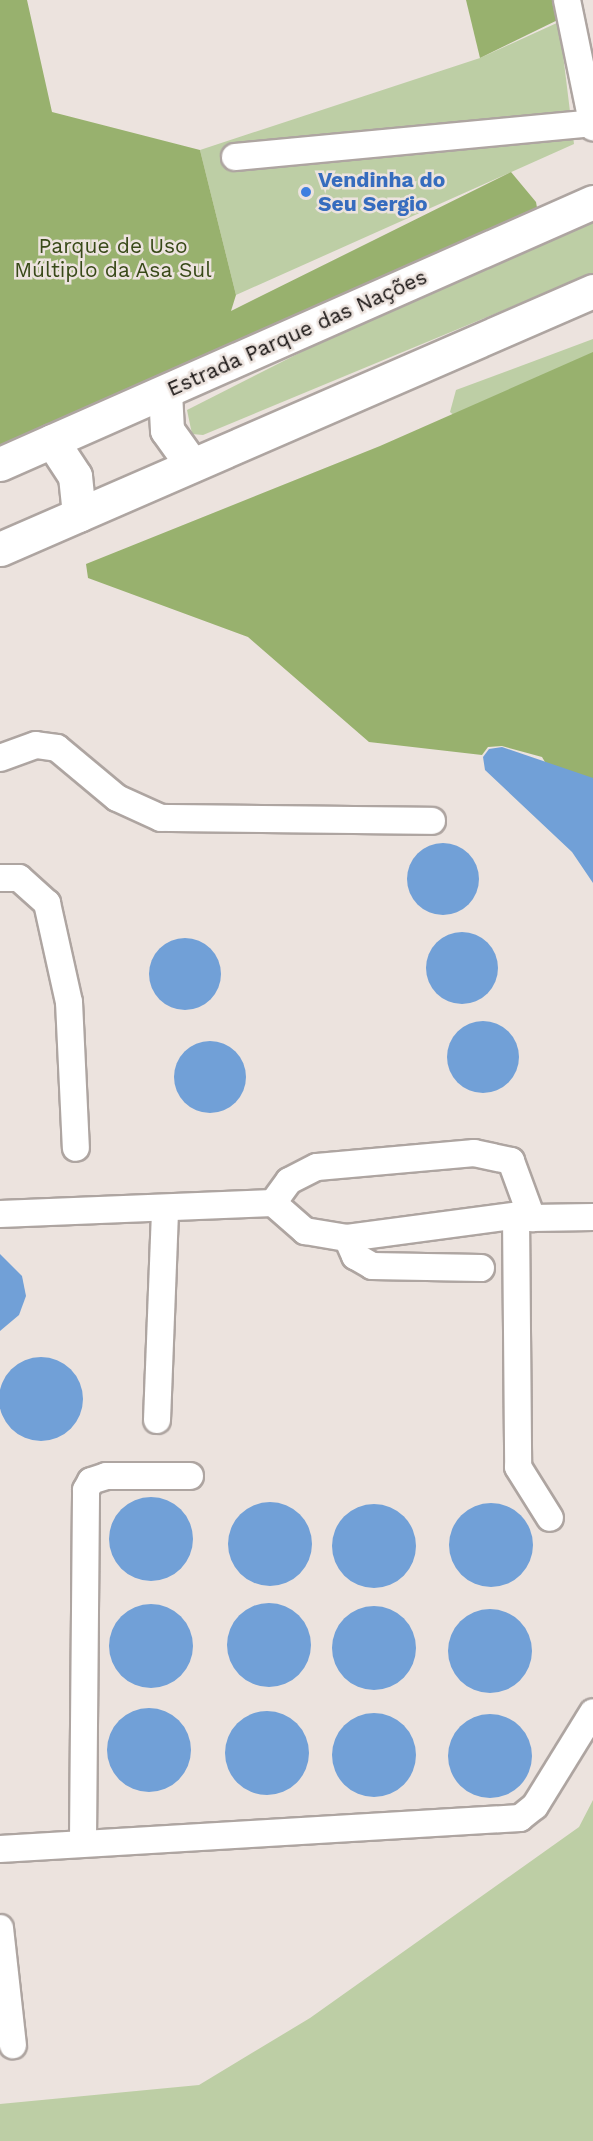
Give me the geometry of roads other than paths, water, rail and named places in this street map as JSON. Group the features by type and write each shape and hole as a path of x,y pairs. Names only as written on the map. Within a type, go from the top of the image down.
{"highway":[{"name":"Estrada Parque das Nações","path":"0,464 593,202"},
{"path":"0,549 593,291"},
{"path":"165,392 167,430 192,465"},
{"path":"52,441 75,476 79,515"}],"lane":[{"path":"235,157 593,124 567,0"},
{"path":"0,758 36,745 57,748 117,798 161,818 432,821"},
{"path":"0,860 10,878 47,903 69,1002 76,1148"},
{"path":"273,1203 289,1181 317,1167 474,1153 511,1161 522,1215 518,1467 550,1518"},
{"path":"0,1214 50,1209 165,1210 273,1203 305,1231 347,1238 522,1215 593,1217"},
{"path":"157,1420 165,1210"},
{"path":"347,1238 355,1256 372,1266 481,1268"},
{"path":"83,1840 86,1490 100,1477 190,1476"},
{"path":"0,1849 83,1840 520,1818 535,1806 593,1712"},
{"path":"0,1928 13,2045"}],"water":[{"path":"502,747 593,778 593,883 572,852 485,770 483,757 489,749"},
{"path":"443,843 463,849 473,859 479,879 473,899 463,909 443,915 423,909 413,899 407,879 413,859 423,849"},
{"path":"462,932 482,938 492,948 498,968 492,988 482,998 462,1004 442,998 432,988 426,968 432,948 442,938"},
{"path":"185,938 205,944 215,954 221,974 215,994 205,1004 185,1010 165,1004 155,994 149,974 155,954 165,944"},
{"path":"483,1021 503,1027 513,1037 519,1057 513,1077 503,1087 483,1093 463,1087 453,1077 447,1057 453,1037 463,1027"},
{"path":"210,1041 230,1047 240,1057 246,1077 240,1097 230,1107 210,1113 190,1107 180,1097 174,1077 180,1057 190,1047"},
{"path":"0,1254 22,1276 26,1296 19,1315 0,1331"},
{"path":"41,1357 57,1360 71,1369 80,1383 83,1399 80,1415 71,1429 57,1438 41,1441 25,1438 11,1429 2,1415 -1,1399 2,1383 11,1369 25,1360"},
{"path":"151,1497 167,1500 181,1509 190,1523 193,1539 190,1555 181,1569 167,1578 151,1581 135,1578 121,1569 112,1555 109,1539 112,1523 121,1509 135,1500"},
{"path":"270,1502 286,1505 300,1514 309,1528 312,1544 309,1560 300,1574 286,1583 270,1586 254,1583 240,1574 231,1560 228,1544 231,1528 240,1514 254,1505"},
{"path":"491,1503 507,1506 521,1515 530,1529 533,1545 530,1561 521,1575 507,1584 491,1587 475,1584 461,1575 452,1561 449,1545 452,1529 461,1515 475,1506"},
{"path":"374,1504 390,1507 404,1516 413,1530 416,1546 413,1562 404,1576 390,1585 374,1588 358,1585 344,1576 335,1562 332,1546 335,1530 344,1516 358,1507"},
{"path":"269,1603 285,1606 299,1615 308,1629 311,1645 308,1661 299,1675 285,1684 269,1687 253,1684 239,1675 230,1661 227,1645 230,1629 239,1615 253,1606"},
{"path":"151,1604 167,1607 181,1616 190,1630 193,1646 190,1662 181,1676 167,1685 151,1688 135,1685 121,1676 112,1662 109,1646 112,1630 121,1616 135,1607"},
{"path":"374,1606 390,1609 404,1618 413,1632 416,1648 413,1664 404,1678 390,1687 374,1690 358,1687 344,1678 335,1664 332,1648 335,1632 344,1618 358,1609"},
{"path":"490,1609 506,1612 520,1621 529,1635 532,1651 529,1667 520,1681 506,1690 490,1693 474,1690 460,1681 451,1667 448,1651 451,1635 460,1621 474,1612"},
{"path":"149,1708 165,1711 179,1720 188,1734 191,1750 188,1766 179,1780 165,1789 149,1792 133,1789 119,1780 110,1766 107,1750 110,1734 119,1720 133,1711"},
{"path":"267,1711 283,1714 297,1723 306,1737 309,1753 306,1769 297,1783 283,1792 267,1795 251,1792 237,1783 228,1769 225,1753 228,1737 237,1723 251,1714"},
{"path":"374,1713 390,1716 404,1725 413,1739 416,1755 413,1771 404,1785 390,1794 374,1797 358,1794 344,1785 335,1771 332,1755 335,1739 344,1725 358,1716"},
{"path":"490,1714 506,1717 520,1726 529,1740 532,1756 529,1772 520,1786 506,1795 490,1798 474,1795 460,1786 451,1772 448,1756 451,1740 460,1726 474,1717"}],"place":[{"name":"Vendinha do Seu Sergio","path":"306,192"}],"park label":[{"name":"Parque de Uso Múltiplo da Asa Sul","path":"113,258"}]}
